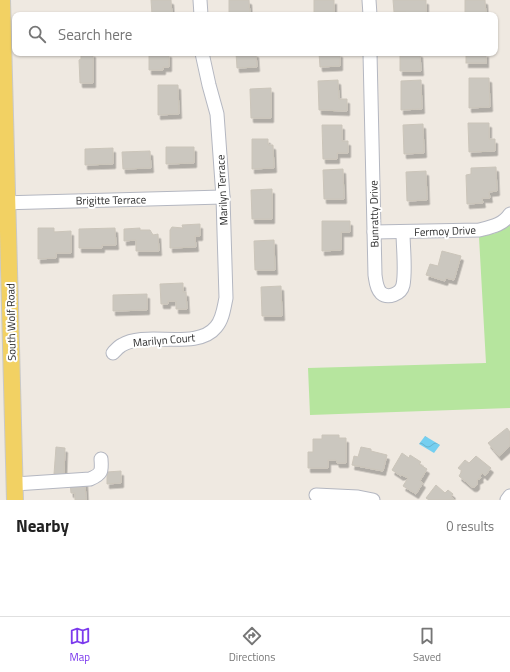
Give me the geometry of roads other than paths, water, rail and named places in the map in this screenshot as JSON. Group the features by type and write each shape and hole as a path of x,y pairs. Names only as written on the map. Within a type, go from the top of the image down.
{"main road":[{"name":"South Wolf Road","path":"2,0 4,203 16,500"}],"street":[{"path":"200,0 201,12"},
{"path":"369,0 370,12"},
{"name":"Marilyn Terrace","path":"203,56 207,79 217,114 223,197 226,298 223,313 216,327"},
{"name":"Bunratty Drive","path":"370,56 375,275 377,287 381,294 389,296 398,293 403,286 403,232"},
{"name":"Brigitte Terrace","path":"4,203 223,197"},
{"name":"Fermoy Drive","path":"374,232 479,230 495,227 510,214"},
{"name":"Marilyn Court","path":"113,354 122,345 135,340 196,338 207,334 216,327"},
{"path":"15,484 90,479 98,475 102,469 101,459"},
{"path":"316,496 358,497 373,500"},
{"path":"506,500 510,496"}],"water":[{"path":"425,436 440,445 434,453 419,444"}]}
